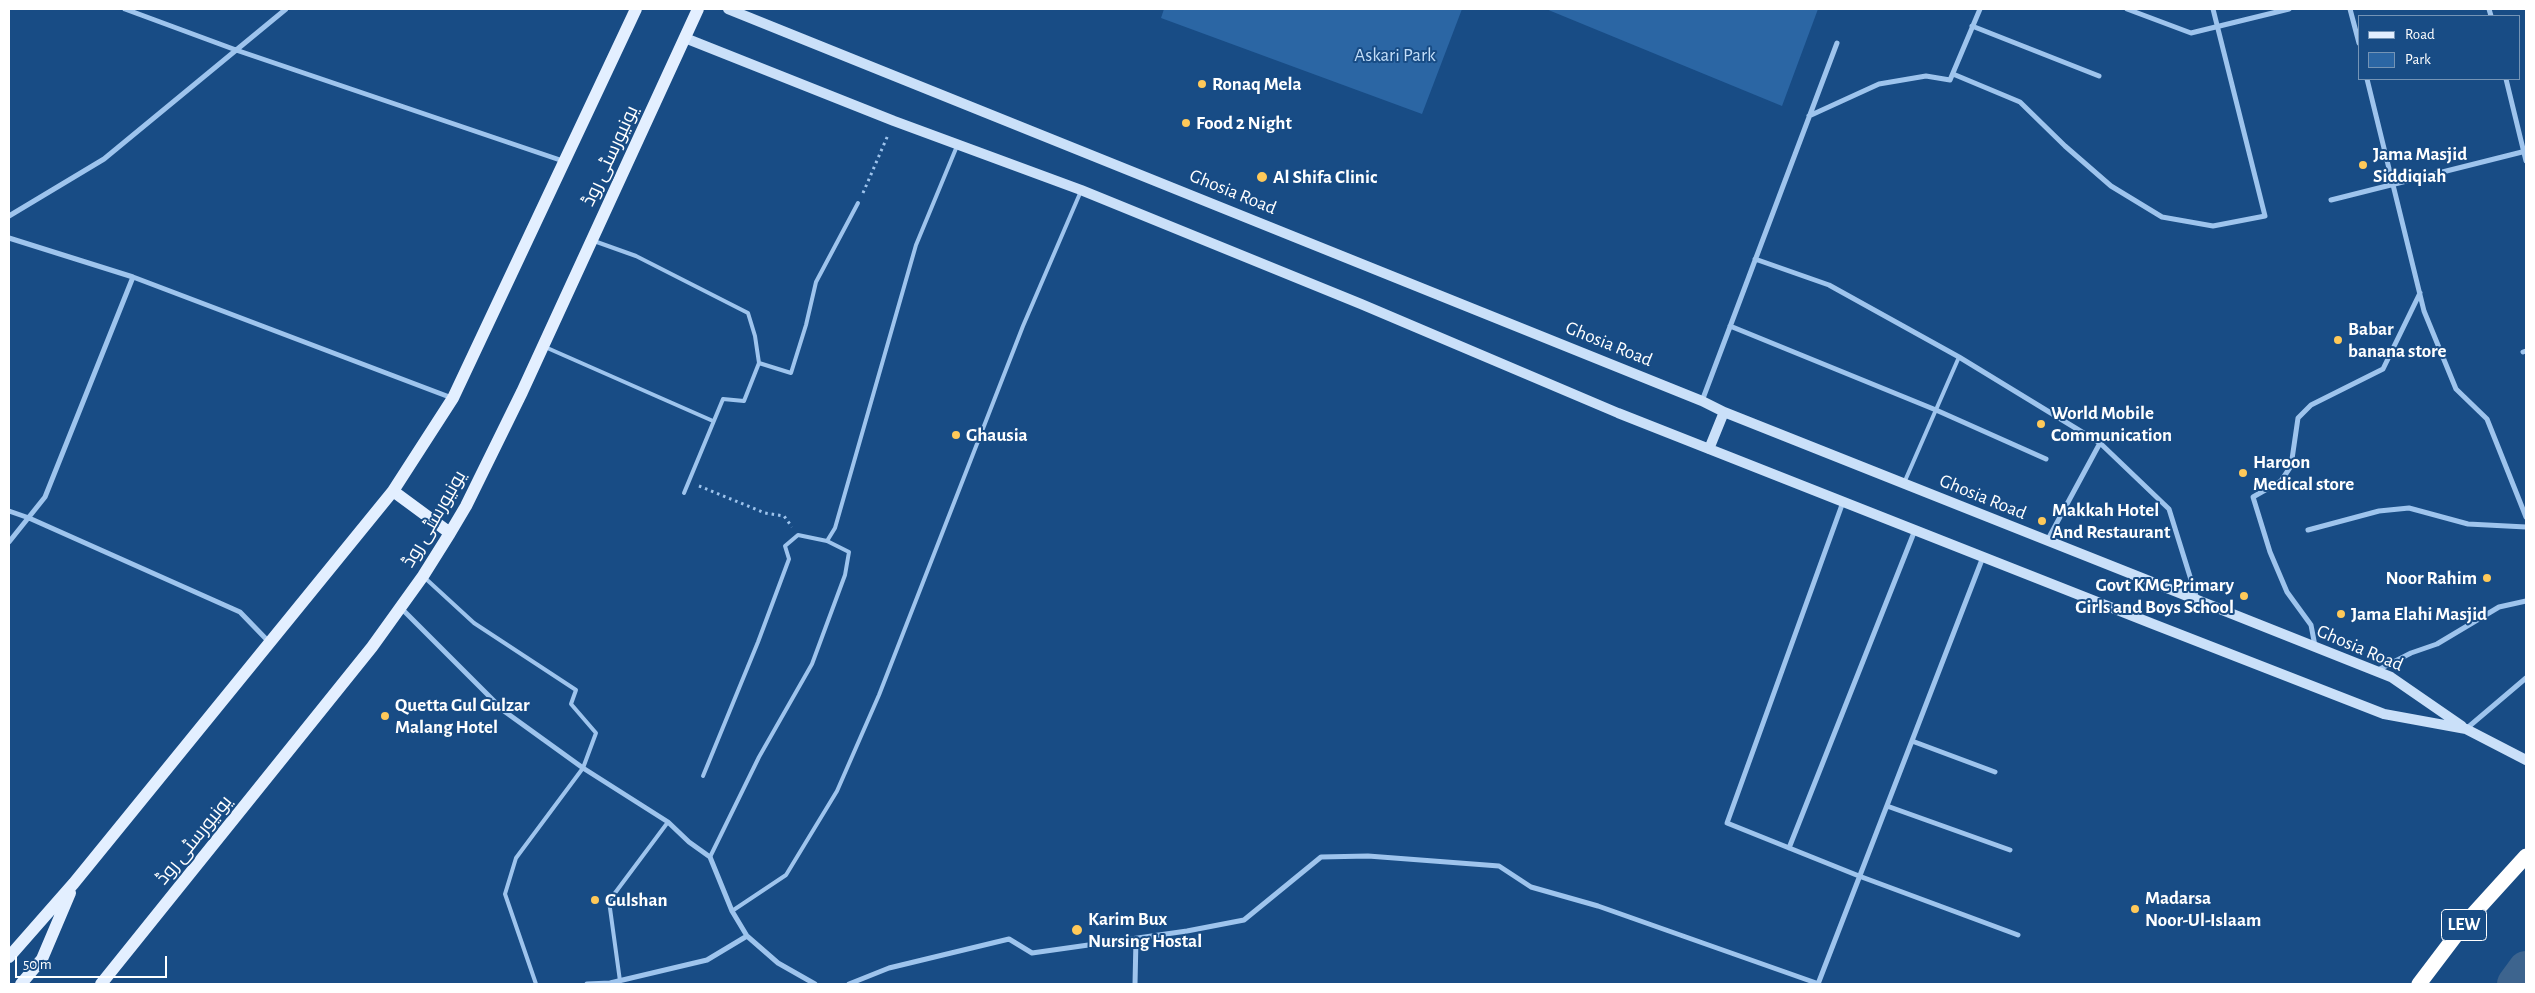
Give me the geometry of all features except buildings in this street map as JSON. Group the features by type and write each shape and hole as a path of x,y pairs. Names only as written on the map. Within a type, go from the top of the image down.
{"highway":[{"name":"LEW","path":"2419,984 2466,922 2526,856"}],"main road":[{"path":"9,957 74,883 393,491 453,398 636,9"},
{"name":"یونیورسٹی روڈ","path":"101,984 300,739 401,607 450,533 466,506 543,346 698,9"},
{"name":"Ghosia Road","path":"728,9 1702,401 1724,412 1904,485 2391,677 2466,729"},
{"path":"685,38 894,121 1081,190 1710,449 1983,557 2384,714 2466,729 2526,760"},
{"path":"1710,449 1724,412"},
{"path":"393,491 450,533"},
{"path":"21,984 42,959 74,883"}],"street":[{"path":"125,9 236,50 563,161"},
{"path":"9,216 104,159 286,9"},
{"path":"1809,117 1880,84 1926,76 1950,80 1980,9"},
{"path":"2127,9 2191,33 2289,9"},
{"path":"1953,74 2020,102 2065,146 2111,186 2162,217 2213,226 2264,216 2213,9"},
{"path":"2350,9 2358,39"},
{"path":"1972,26 2099,76"},
{"path":"1702,401 1837,43"},
{"path":"2367,80 2424,311 2456,389 2487,419 2526,517"},
{"path":"2506,80 2526,160"},
{"path":"2331,200 2525,151"},
{"path":"9,238 134,277 453,398"},
{"path":"1755,259 1829,285 1959,357 2100,443 2169,509 2197,601"},
{"path":"9,542 45,497 134,277"},
{"path":"2315,647 2311,625 2287,592 2270,552 2253,496 2281,481 2291,466 2298,418 2311,405 2383,369 2420,293"},
{"path":"1730,326 1936,410 2046,459"},
{"path":"2047,542 2100,443"},
{"path":"1843,502 1727,823 1859,876 2018,935"},
{"path":"2308,530 2379,511 2409,508 2468,524 2526,527"},
{"path":"9,511 29,518 240,612 269,643"},
{"path":"1789,848 1915,530"},
{"path":"848,984 889,968 1009,939 1032,953 1136,939 1244,920 1321,857 1368,856 1499,866 1531,887 1607,909 1818,984 1983,557"},
{"path":"2376,671 2411,652 2437,644 2499,607 2526,601"},
{"path":"401,607 504,711 583,768 668,822 689,842 710,857 732,911 747,936 778,963 815,984"},
{"path":"2466,729 2526,678"},
{"path":"1912,741 1995,772"},
{"path":"1887,806 2010,850"},
{"path":"587,984 610,984 707,960 747,936"},
{"path":"1135,984 1136,939"}],"lane":[{"path":"827,541 835,528 916,245 958,144"},
{"path":"732,911 786,875 837,791 879,695 1024,326 1081,190"},
{"path":"759,363 791,372 806,325 816,282 858,203"},
{"path":"592,240 636,256 748,313 755,336 759,363 744,401 723,399 713,421 703,452 684,493"},
{"path":"543,346 713,421"},
{"path":"1904,485 1959,357"},
{"path":"703,776 758,642 789,559 785,546 798,535 827,541 849,552 845,575 812,664 759,757 710,857"},
{"path":"423,576 474,623 576,690 571,704 596,732 583,768 516,858 505,894 536,984"},
{"path":"620,981 609,901 668,822"}],"path":[{"path":"858,203 894,121"},
{"path":"689,482 765,512 784,516 798,535"}],"green space":[{"name":"Askari Park","path":"1164,9 1462,9 1422,114 1161,18"},
{"path":"1546,9 1818,9 1782,106"}],"waterway":[{"path":"2515,984 2526,969"}],"place":[{"name":"Ronaq Mela","path":"1202,84"},
{"name":"Food 2 Night","path":"1186,123"},
{"name":"Jama Masjid Siddiqiah","path":"2363,165"},
{"name":"Al Shifa Clinic","path":"1262,177"},
{"name":"Babar banana store","path":"2338,340"},
{"name":"World Mobile Communication","path":"2041,424"},
{"name":"Ghausia","path":"956,435"},
{"name":"Haroon Medical store","path":"2243,473"},
{"name":"Makkah Hotel And Restaurant","path":"2042,521"},
{"name":"Noor Rahim","path":"2487,578"},
{"name":"Govt KMC Primary Girls and Boys School","path":"2244,596"},
{"name":"Jama Elahi Masjid","path":"2341,614"},
{"name":"Quetta Gul Gulzar Malang Hotel","path":"385,716"},
{"name":"Gulshan","path":"595,900"},
{"name":"Madarsa Noor-Ul-Islaam","path":"2135,909"},
{"name":"Karim Bux Nursing Hostal","path":"1077,930"}]}
